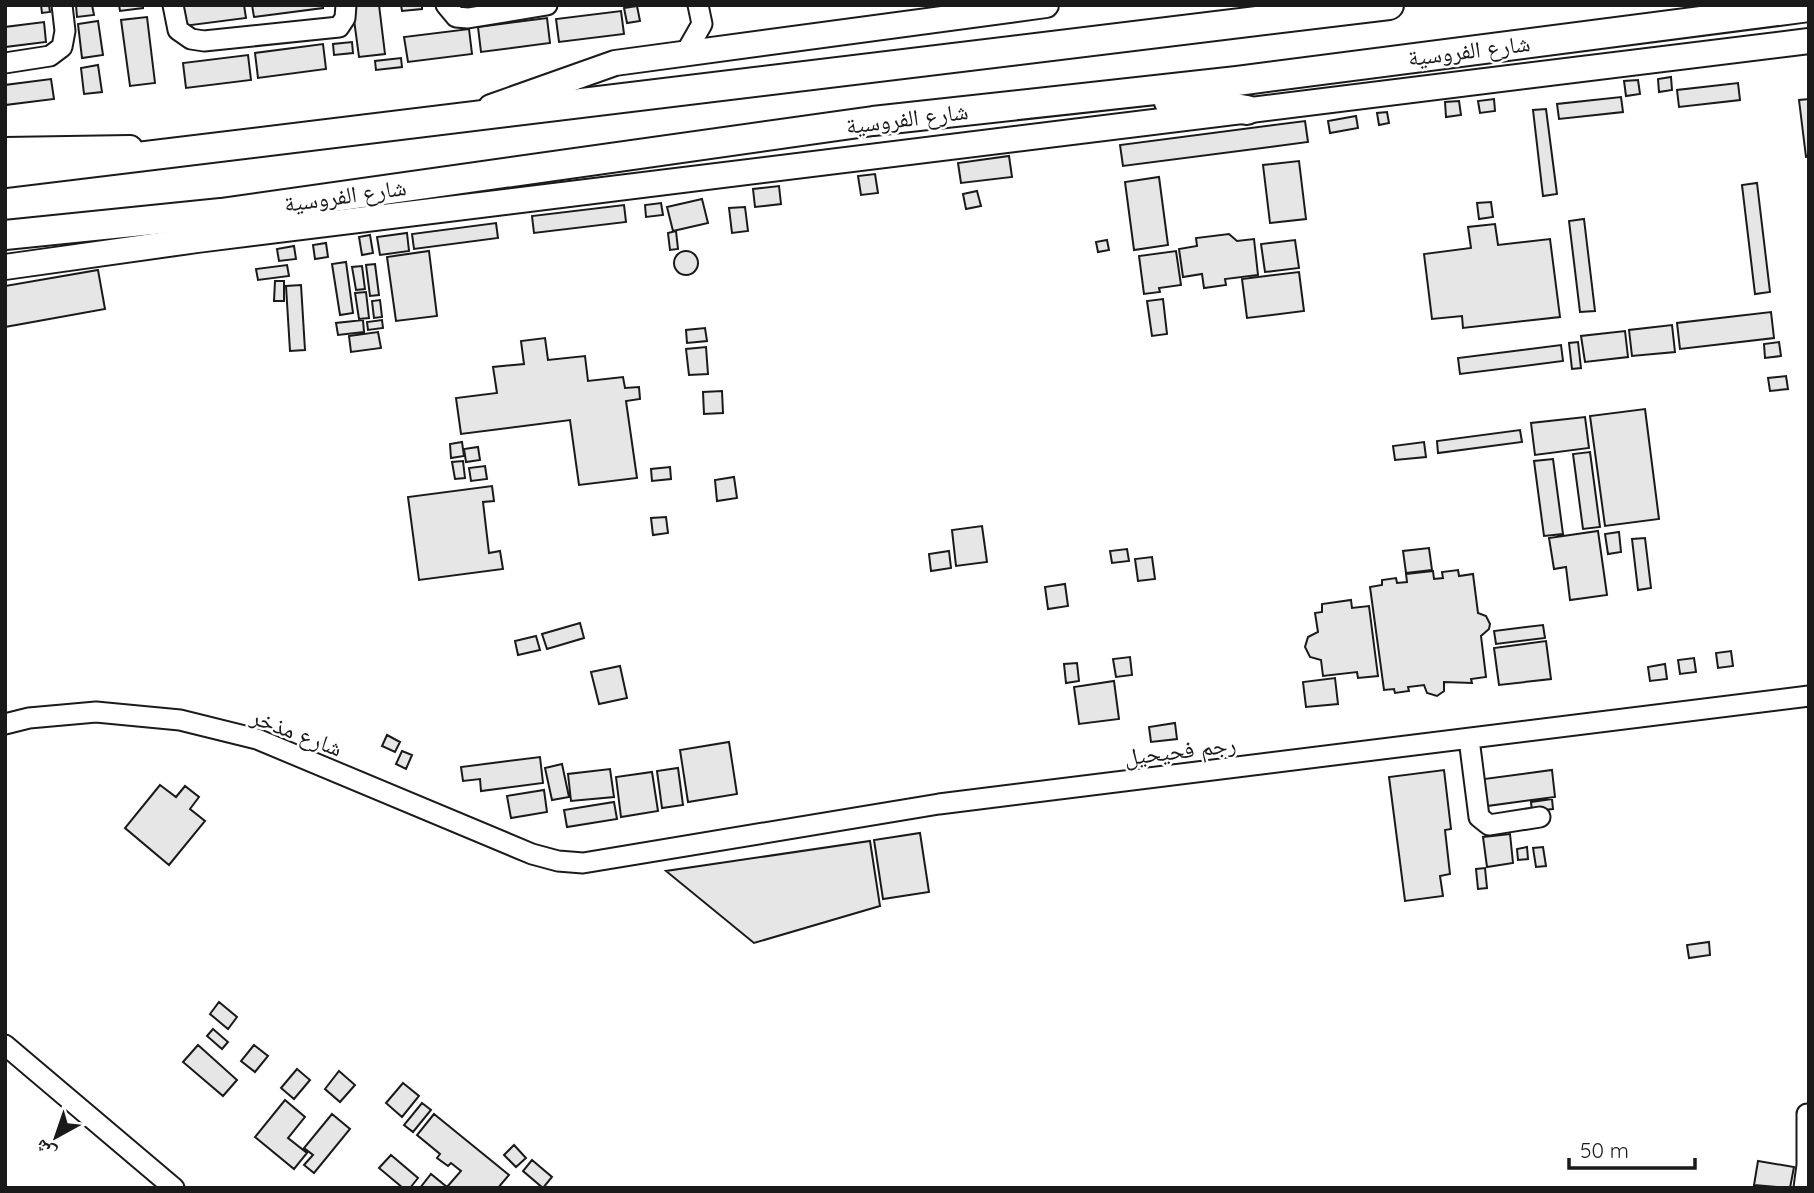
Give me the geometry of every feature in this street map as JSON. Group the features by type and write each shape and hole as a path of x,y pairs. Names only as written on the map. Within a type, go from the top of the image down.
{"highway":[{"path":"1235,24 1282,5"},
{"path":"5,173 190,149 450,122 1389,5"},
{"name":"شارع الفروسية","path":"5,235 221,213 873,121 1237,81 1809,7"},
{"path":"1565,39 1652,41 1809,24"},
{"path":"873,121 940,125 1173,102 1197,102 1247,110"},
{"path":"5,248 92,227"}],"main road":[{"path":"450,122 615,63 734,46 848,34 1046,5"},
{"name":"شارع الفروسية","path":"5,267 197,240 1809,41"},
{"path":"5,150 190,149"}],"street":[{"path":"5,63 50,56 62,47 65,31 62,5"},
{"path":"173,5 178,30 191,39 204,41 339,27 345,18 346,5"},
{"path":"446,5 456,17 468,18 547,5"},
{"path":"686,52 700,15 734,46"},
{"name":"رجم فحيحيل","path":"558,861 583,863 939,803 1809,696"},
{"name":"شارع مذخر","path":"5,724 29,718 96,712 180,719 257,739 532,855 558,861"},
{"path":"1469,739 1479,817 1489,825 1540,817"},
{"path":"5,1045 174,1188"},
{"path":"1801,1115 1808,1165 1804,1188"}],"building":[{"path":"41,5 49,5 50,12 42,13"},
{"path":"76,5 92,5 94,15 77,17"},
{"path":"119,5 143,5 143,8 120,11"},
{"path":"182,5 244,5 246,18 184,26"},
{"path":"252,5 323,5 323,8 254,17"},
{"path":"352,5 379,5 385,54 359,57"},
{"path":"401,5 422,5 422,9 402,11"},
{"path":"637,6 640,21 627,23 624,8"},
{"path":"621,11 624,34 559,42 556,19"},
{"path":"147,17 155,83 130,86 121,20"},
{"path":"547,18 550,43 481,52 478,27"},
{"path":"98,21 103,55 82,58 78,24"},
{"path":"44,22 46,42 5,47 5,27"},
{"path":"469,29 472,54 408,62 404,37"},
{"path":"352,42 353,53 334,55 333,44"},
{"path":"323,44 326,69 258,78 255,53"},
{"path":"248,55 251,80 186,88 183,63"},
{"path":"401,58 402,67 376,70 375,61"},
{"path":"98,65 102,92 84,94 81,68"},
{"path":"1671,77 1672,90 1659,92 1658,79"},
{"path":"51,79 54,99 5,105 5,85"},
{"path":"1638,80 1640,94 1626,96 1624,81"},
{"path":"1738,83 1740,100 1679,107 1677,90"},
{"path":"1621,97 1623,112 1559,119 1557,104"},
{"path":"1494,99 1495,111 1480,113 1478,101"},
{"path":"1809,99 1809,156 1806,157 1799,100"},
{"path":"1459,101 1461,115 1446,117 1445,102"},
{"path":"1546,109 1557,194 1543,196 1533,110"},
{"path":"1387,112 1389,123 1379,125 1377,113"},
{"path":"1356,116 1358,128 1330,133 1328,121"},
{"path":"1305,121 1308,142 1123,166 1120,145"},
{"path":"1009,156 1012,177 961,183 958,163"},
{"path":"1299,161 1306,219 1270,223 1263,165"},
{"path":"875,174 878,193 861,195 858,176"},
{"path":"1159,177 1168,245 1134,250 1125,182"},
{"path":"1757,183 1770,292 1755,294 1742,185"},
{"path":"779,186 781,204 755,207 753,189"},
{"path":"977,191 981,206 966,209 963,194"},
{"path":"702,199 708,223 673,231 667,207"},
{"path":"1491,202 1493,217 1479,219 1477,203"},
{"path":"661,203 663,215 646,217 645,205"},
{"path":"624,205 626,222 534,233 532,216"},
{"path":"745,207 748,231 732,233 729,208"},
{"path":"1584,219 1595,311 1580,312 1569,221"},
{"path":"496,223 498,238 414,249 412,234"},
{"path":"1495,224 1498,245 1550,239 1560,317 1463,328 1462,316 1432,319 1424,254 1471,248 1468,227"},
{"path":"676,231 678,249 670,250 668,233"},
{"path":"407,233 409,251 380,255 377,237"},
{"path":"1229,234 1237,241 1254,239 1258,275 1225,279 1226,285 1204,288 1202,274 1183,277 1179,249 1197,246 1196,238"},
{"path":"370,235 373,253 362,255 359,237"},
{"path":"1107,240 1109,250 1098,252 1096,242"},
{"path":"1295,240 1299,268 1265,272 1261,244"},
{"path":"326,243 328,257 315,259 313,245"},
{"path":"294,246 296,259 279,261 277,249"},
{"path":"429,251 437,316 396,321 387,257"},
{"path":"686,251 694,255 698,263 694,271 686,275 678,271 674,263 678,255"},
{"path":"1176,251 1181,285 1159,288 1160,292 1144,294 1139,256"},
{"path":"346,262 353,313 340,315 332,264"},
{"path":"375,264 379,295 370,296 366,265"},
{"path":"287,265 289,276 258,280 256,269"},
{"path":"362,266 365,289 356,290 352,267"},
{"path":"98,270 105,309 5,327 5,286"},
{"path":"1299,272 1304,311 1247,318 1242,279"},
{"path":"275,281 284,281 284,301 274,301"},
{"path":"301,285 305,350 290,351 286,286"},
{"path":"366,292 369,318 359,319 355,293"},
{"path":"1163,299 1167,334 1152,336 1147,301"},
{"path":"380,300 382,317 374,318 372,301"},
{"path":"1771,312 1774,338 1680,349 1677,323"},
{"path":"363,320 364,332 338,335 336,323"},
{"path":"382,320 383,328 368,330 367,322"},
{"path":"1672,325 1675,352 1632,356 1629,330"},
{"path":"705,328 707,341 687,343 686,330"},
{"path":"1625,331 1628,357 1585,362 1581,336"},
{"path":"378,332 381,348 351,352 349,336"},
{"path":"545,338 548,360 585,356 588,381 623,377 625,388 639,387 640,399 626,401 637,478 579,485 570,420 461,434 456,398 497,393 493,367 524,364 521,341"},
{"path":"1578,342 1581,368 1572,369 1569,343"},
{"path":"1779,342 1781,356 1765,358 1764,344"},
{"path":"1561,345 1563,361 1460,374 1458,358"},
{"path":"706,347 708,374 689,375 686,349"},
{"path":"1786,376 1788,389 1770,391 1768,378"},
{"path":"722,391 723,413 704,414 703,392"},
{"path":"1645,409 1659,519 1605,526 1590,416"},
{"path":"1585,417 1589,448 1535,455 1531,423"},
{"path":"1520,430 1522,442 1438,453 1437,441"},
{"path":"462,442 464,456 451,458 450,444"},
{"path":"1424,442 1426,457 1395,460 1393,446"},
{"path":"478,447 480,460 466,462 464,449"},
{"path":"1590,452 1600,527 1583,529 1573,454"},
{"path":"1553,459 1563,534 1544,536 1534,461"},
{"path":"463,461 465,478 455,479 452,462"},
{"path":"485,466 487,479 471,481 469,468"},
{"path":"670,467 671,479 652,481 651,469"},
{"path":"734,477 737,498 717,501 715,480"},
{"path":"492,486 494,501 483,502 489,553 500,551 503,569 419,580 408,497"},
{"path":"666,517 668,533 653,535 651,518"},
{"path":"982,526 987,562 956,566 952,530"},
{"path":"1598,531 1607,595 1570,600 1566,567 1554,569 1549,538"},
{"path":"1619,532 1621,552 1608,554 1605,534"},
{"path":"1645,538 1651,588 1638,590 1632,539"},
{"path":"1429,548 1432,570 1406,573 1403,551"},
{"path":"1127,549 1129,561 1112,563 1110,551"},
{"path":"949,551 951,568 931,571 929,554"},
{"path":"1152,557 1155,579 1138,581 1135,559"},
{"path":"1458,570 1459,576 1473,574 1478,613 1486,616 1490,624 1489,629 1481,636 1486,677 1471,679 1472,683 1444,682 1444,691 1437,696 1427,693 1424,685 1408,687 1409,691 1395,693 1394,689 1384,690 1370,587 1382,585 1382,580 1396,578 1397,583 1407,582 1406,574 1433,571 1434,579 1443,578 1442,572"},
{"path":"1065,584 1068,606 1048,609 1045,587"},
{"path":"1351,600 1352,608 1369,606 1378,676 1358,678 1357,672 1323,676 1321,660 1310,657 1305,647 1308,637 1318,632 1315,613 1322,612 1322,604"},
{"path":"580,623 584,638 547,649 542,634"},
{"path":"1543,625 1545,638 1496,644 1494,631"},
{"path":"536,636 540,650 518,655 515,641"},
{"path":"1546,641 1551,679 1499,685 1494,648"},
{"path":"1731,651 1733,666 1718,668 1716,653"},
{"path":"1130,657 1132,675 1116,677 1113,659"},
{"path":"1694,658 1696,672 1680,674 1678,660"},
{"path":"1077,663 1079,681 1066,683 1064,664"},
{"path":"1665,664 1667,679 1650,681 1648,667"},
{"path":"620,666 627,698 599,704 591,672"},
{"path":"1335,678 1338,704 1306,707 1303,682"},
{"path":"1114,681 1119,719 1079,724 1074,687"},
{"path":"1175,723 1177,739 1151,742 1149,727"},
{"path":"387,735 400,742 395,752 382,746"},
{"path":"729,742 737,794 688,802 680,750"},
{"path":"402,751 412,755 406,769 396,764"},
{"path":"540,757 543,783 481,791 480,779 463,781 461,767"},
{"path":"562,764 569,797 552,800 545,768"},
{"path":"678,768 683,805 662,808 657,771"},
{"path":"610,769 614,797 571,801 568,774"},
{"path":"1444,770 1451,829 1445,830 1450,874 1440,876 1443,896 1405,901 1389,777"},
{"path":"1552,770 1555,797 1487,806 1484,779"},
{"path":"652,772 658,811 621,817 616,777"},
{"path":"160,785 176,797 185,786 199,797 190,809 205,821 169,865 125,828"},
{"path":"544,790 547,812 511,818 507,796"},
{"path":"1552,799 1553,809 1532,811 1531,802"},
{"path":"614,802 617,819 567,827 564,810"},
{"path":"920,833 929,892 883,899 874,840"},
{"path":"1510,834 1513,863 1487,867 1483,837"},
{"path":"870,841 880,906 754,943 666,871"},
{"path":"1527,847 1528,859 1518,860 1517,849"},
{"path":"1543,847 1546,866 1536,867 1533,848"},
{"path":"1485,868 1487,888 1478,889 1476,869"},
{"path":"1709,942 1710,955 1689,958 1687,945"},
{"path":"219,1002 237,1017 228,1029 210,1014"},
{"path":"213,1029 228,1042 222,1049 207,1036"},
{"path":"198,1045 237,1080 223,1096 183,1062"},
{"path":"254,1045 268,1056 255,1072 241,1061"},
{"path":"297,1069 310,1080 294,1099 281,1088"},
{"path":"339,1071 355,1085 340,1102 325,1089"},
{"path":"403,1083 419,1096 402,1117 386,1103"},
{"path":"285,1100 305,1117 288,1138 307,1153 294,1169 255,1137"},
{"path":"422,1103 431,1110 413,1132 404,1125"},
{"path":"332,1114 350,1129 314,1173 304,1165 313,1155 304,1148"},
{"path":"434,1114 509,1175 498,1188 420,1188 431,1174 447,1187 461,1171 451,1163 448,1166 437,1158 440,1154 417,1135"},
{"path":"514,1145 526,1158 516,1167 504,1155"},
{"path":"391,1155 418,1178 410,1188 403,1188 379,1168"},
{"path":"532,1160 552,1177 543,1188 523,1171"},
{"path":"1758,1161 1794,1167 1790,1188 1754,1185"}]}
